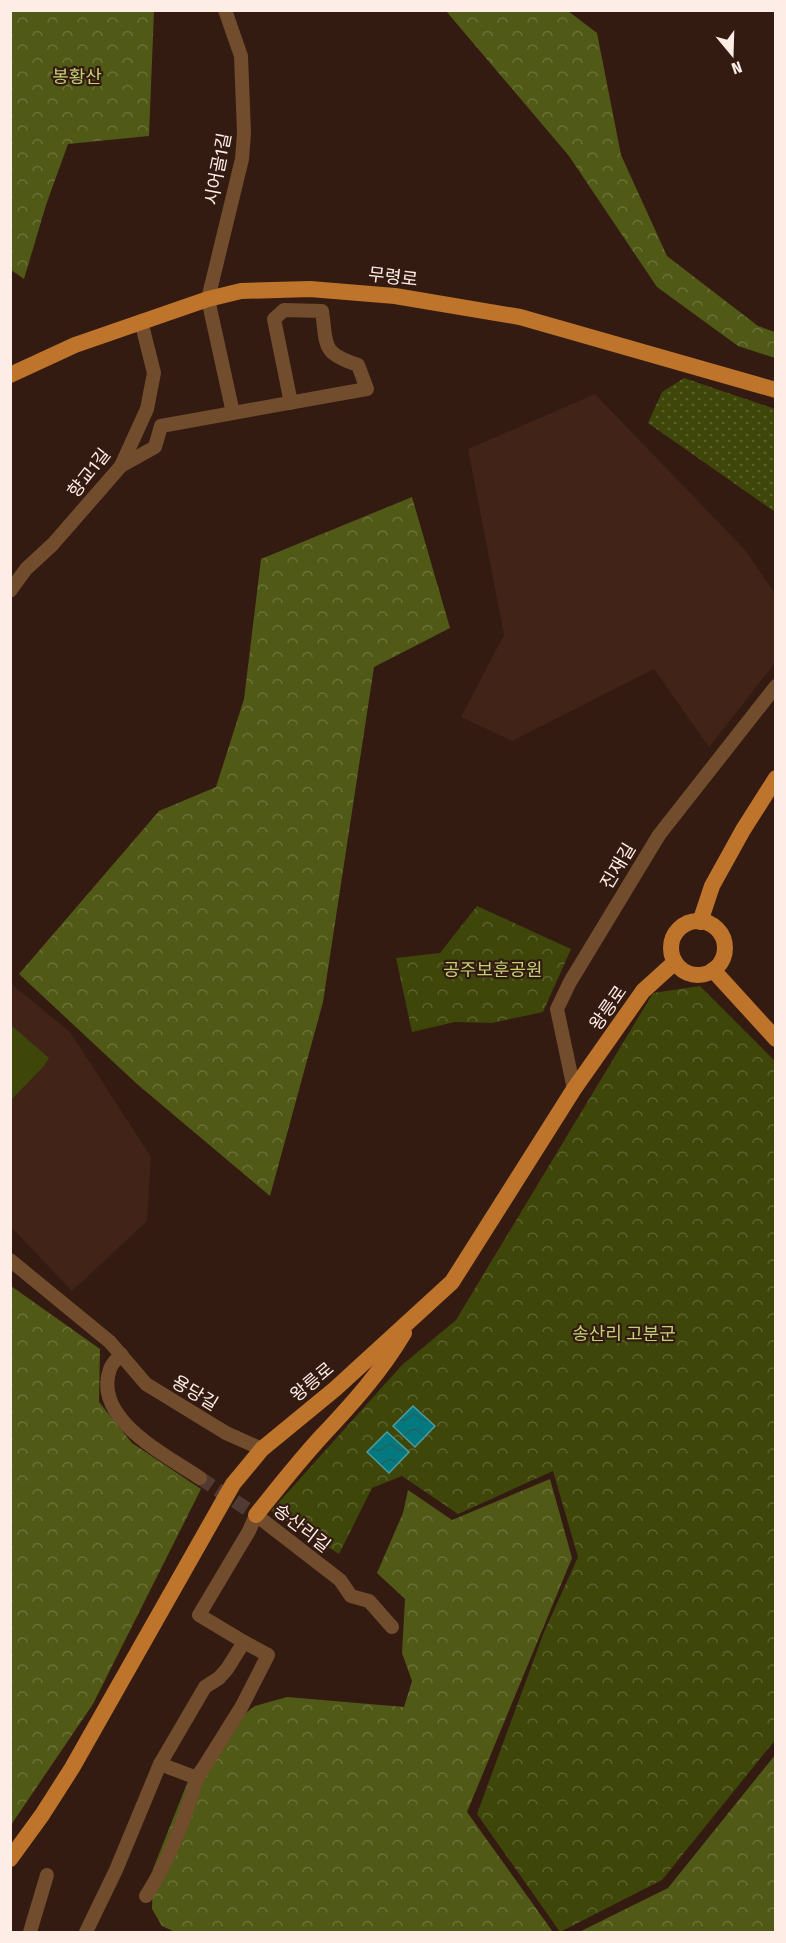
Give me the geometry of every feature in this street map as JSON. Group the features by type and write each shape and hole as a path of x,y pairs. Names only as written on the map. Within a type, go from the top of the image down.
{"main road":[{"name":"무령로","path":"10,375 75,345 208,299 242,291 310,289 395,296 520,317 776,390"},
{"path":"700,922 712,886 743,830 776,778"},
{"path":"700,922 714,926 724,940 723,957 713,970 705,974 688,973 675,962 672,953 674,936 688,924 700,922"},
{"name":"왕릉로","path":"10,1859 72,1768 233,1484 262,1449 335,1389 452,1281 574,1089 643,991 675,962"},
{"path":"713,970 776,1039"},
{"path":"256,1515 284,1479 358,1398 390,1358 413,1318"}],"street":[{"name":"시어골1길","path":"208,299 242,159 244,134 241,56 225,10"},
{"path":"208,299 233,413"},
{"path":"120,466 155,447 161,426 291,403 367,389 358,365 337,358 327,349 322,311 284,310 274,319 291,403"},
{"name":"향교1길","path":"10,591 26,570 53,544 120,466 147,409 154,373 141,321"},
{"name":"진재길","path":"574,1089 557,1009 570,982 659,835 776,686"},
{"name":"용당길","path":"10,1260 110,1342 146,1384 226,1433 262,1449"},
{"path":"121,1354 111,1367 107,1387 111,1404 124,1424 151,1446 200,1478"},
{"path":"146,1896 159,1876 186,1814 197,1778 242,1706 268,1654 199,1615 249,1531 256,1515"},
{"name":"송산리길","path":"256,1515 340,1580 351,1596 369,1601 393,1627"},
{"path":"86,1932 116,1870 160,1764 205,1687 219,1678 227,1669 244,1642"},
{"path":"160,1764 197,1778"},
{"path":"30,1932 47,1875"}],"shaded area":[{"path":"595,394 746,551 775,594 775,663 709,747 654,669 512,741 461,717 504,635 468,449"},
{"path":"10,983 70,1032 151,1157 147,1221 72,1291 11,1227"}],"green space":[{"name":"봉황산","path":"10,11 154,11 149,136 68,144 46,205 24,279 11,270"},
{"path":"446,11 568,11 597,33 621,155 667,256 758,326 775,332 775,358 738,346 657,287 569,156"},
{"path":"684,378 775,409 775,512 648,423 662,392"},
{"path":"412,497 450,628 374,667 323,1002 270,1196 137,1084 19,974 159,811 216,787 244,699 261,559"},
{"name":"공주보훈공원","path":"477,906 571,949 543,1012 492,1023 455,1022 412,1032 396,958 440,953"},
{"name":"송산리 고분군","path":"700,986 775,1061 776,1739 662,1880 560,1932 477,1814 544,1632 578,1557 553,1471 458,1514 402,1476 372,1488 339,1554 271,1511 402,1365 456,1320 653,993"},
{"path":"11,1025 49,1058 11,1100"},
{"path":"11,1286 100,1349 99,1402 132,1443 201,1489 93,1704 11,1825"},
{"path":"550,1479 572,1558 467,1812 553,1932 175,1932 162,1926 152,1909 153,1869 192,1771 233,1723 255,1706 287,1697 404,1707 412,1681 402,1653 405,1599 377,1573 403,1513 408,1490 452,1520"},
{"path":"775,1755 775,1932 579,1932 668,1888"}],"water":[{"path":"413,1406 435,1426 415,1447 393,1426"},
{"path":"387,1432 409,1452 389,1473 367,1452"}],"tunnel":[{"path":"200,1478 256,1515"}]}
